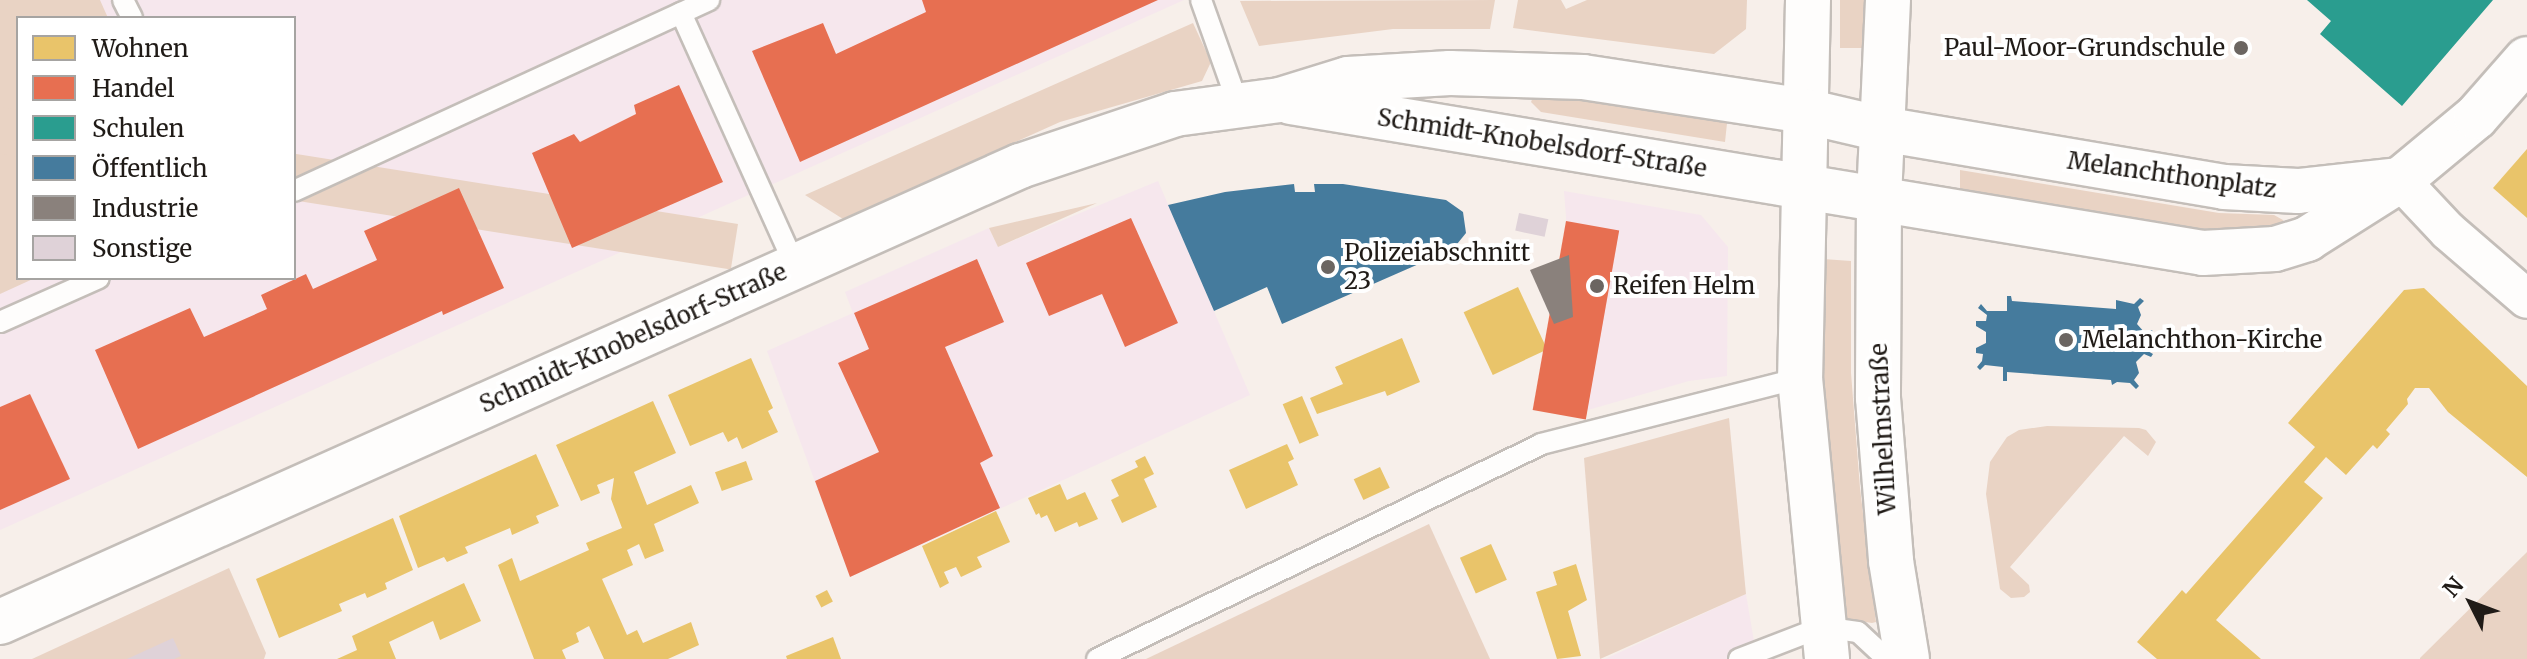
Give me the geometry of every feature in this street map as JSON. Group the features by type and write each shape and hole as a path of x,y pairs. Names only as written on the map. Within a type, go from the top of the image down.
{"street":[{"path":"1808,0 1800,378 1825,643"},
{"name":"Wilhelmstraße","path":"1888,0 1879,198 1880,449 1891,561 1907,659"},
{"path":"1803,186 2203,253 2275,249 2307,239 2400,180 2476,117 2527,59"},
{"name":"Schmidt-Knobelsdorf-Straße","path":"0,622 795,265 1064,149 1175,114 1259,102 1348,79 1422,73 1583,77 1805,111"},
{"name":"Schmidt-Knobelsdorf-Straße","path":"1259,102 1803,186"},
{"path":"1805,111 1882,129"},
{"name":"Melanchthonplatz","path":"1882,129 2224,187 2298,191 2400,180"},
{"path":"2400,180 2448,231 2527,299"}],"lane":[{"path":"296,190 709,0"},
{"path":"1201,0 1259,102"},
{"path":"681,13 795,265"},
{"path":"2298,191 2307,239"},
{"path":"0,322 94,280"},
{"path":"1097,659 1541,444 1800,378"},
{"path":"1739,659 1825,643 1858,632 1887,659"}],"shaded area":[{"path":"0,0 1184,0 0,530"},
{"path":"0,0 100,0 107,16 16,16 16,280 31,280 0,294"},
{"path":"1495,0 1490,29 1393,29 1259,46 1240,1"},
{"path":"1518,0 1561,0 1566,9 1587,0 1747,0 1746,29 1714,54 1513,28"},
{"path":"1840,0 1865,0 1865,48 1840,48"},
{"path":"1193,23 1211,62 1202,81 1060,122 843,219 805,195"},
{"path":"1536,90 1728,114 1725,142 1541,112 1531,102"},
{"path":"0,107 16,110 16,156 0,154"},
{"path":"296,154 738,224 731,269 296,201"},
{"path":"1960,170 2219,213 2274,215 2283,220 2284,228 2234,236 1960,198"},
{"path":"1158,181 1250,395 850,577 767,351 853,313 845,292 989,228 998,247"},
{"path":"1564,191 1701,215 1728,247 1727,376 1689,381 1581,412"},
{"path":"1097,203 998,247 989,228"},
{"path":"1823,259 1851,261 1851,373 1860,488 1876,622 1872,623 1846,619 1827,458 1822,362"},
{"path":"1729,418 1746,594 1600,659 1584,458"},
{"path":"2047,426 2139,428 2146,430 2156,442 2148,456 2124,436 2010,567 2029,585 2030,592 2024,597 2011,598 2000,589 1986,494 1990,462 2007,437 2019,430"},
{"path":"1429,524 1490,659 1146,659"},
{"path":"2527,552 2527,659 2420,659 2420,658"},
{"path":"229,568 266,653 264,659 32,659"},
{"path":"1746,594 1757,659 1605,659"}],"building: Wohnen":[{"path":"2527,149 2527,218 2493,188"},
{"path":"1518,287 1547,350 1493,375 1464,312"},
{"path":"2424,288 2527,386 2527,477 2448,412 2429,388 2415,388 2407,399 2408,404 2386,430 2390,434 2377,449 2373,445 2346,475 2326,457 2304,482 2323,498 2216,620 2261,659 2157,659 2137,642 2182,590 2186,594 2315,447 2288,423 2404,290"},
{"path":"1402,338 1420,382 1387,396 1385,391 1317,414 1310,398 1343,384 1335,367"},
{"path":"751,358 773,408 768,411 778,432 742,449 737,437 728,442 723,432 690,446 668,395"},
{"path":"1302,396 1319,436 1299,444 1283,404"},
{"path":"653,401 676,453 634,472 647,505 691,485 699,503 654,524 664,551 645,559 639,544 627,550 633,565 602,579 627,635 637,630 643,643 691,622 699,645 668,659 604,659 589,626 576,633 579,642 562,650 566,659 534,659 498,565 512,558 520,581 589,550 586,543 622,528 611,499 614,478 597,485 600,493 581,501 556,445"},
{"path":"1287,444 1294,459 1288,462 1298,485 1246,509 1229,470"},
{"path":"536,454 559,506 536,516 539,523 512,535 510,528 465,547 468,553 447,562 444,557 418,568 399,516"},
{"path":"1145,456 1154,474 1144,479 1157,507 1122,523 1111,500 1119,496 1111,480 1138,467 1135,461"},
{"path":"746,461 753,480 722,491 715,472"},
{"path":"1380,467 1390,488 1363,500 1354,479"},
{"path":"1060,484 1067,500 1085,492 1098,519 1079,527 1077,522 1055,532 1047,515 1041,518 1039,513 1036,515 1028,498"},
{"path":"996,511 1010,542 977,557 982,567 961,577 956,567 944,572 949,583 940,588 922,546"},
{"path":"393,518 413,570 385,583 387,589 367,598 365,593 339,604 342,611 279,638 256,579"},
{"path":"1491,544 1507,580 1476,593 1460,558"},
{"path":"1576,564 1587,600 1568,611 1581,656 1557,659 1536,592 1557,585 1553,572"},
{"path":"464,583 481,621 440,640 433,621 389,642 396,659 337,659 357,650 352,636"},
{"path":"827,590 833,602 821,607 815,596"},
{"path":"833,637 841,659 787,659 786,656"}],"building: Handel":[{"path":"922,0 1158,0 800,162 752,51 823,23 836,54 926,12"},
{"path":"679,85 723,182 572,248 532,153 574,134 580,142 636,114 634,105"},
{"path":"459,188 504,288 443,315 442,311 138,449 95,350 190,308 204,337 267,309 261,295 306,274 313,289 377,260 364,231"},
{"path":"1131,218 1178,323 1125,347 1102,294 1049,316 1026,263"},
{"path":"1566,221 1619,230 1586,419 1533,410"},
{"path":"977,259 1004,322 945,347 993,456 980,463 1000,508 850,577 815,481 879,452 838,363 869,349 854,313"},
{"path":"30,394 70,479 0,510 0,407"}],"building: Schulen":[{"path":"2307,0 2493,0 2402,106 2320,34 2331,21"}],"building: Öffentlich":[{"path":"1294,184 1295,192 1315,192 1314,184 1343,184 1446,200 1463,212 1466,233 1453,249 1282,324 1267,287 1214,311 1168,205 1225,192"},
{"name":"Melanchthon-Kirche","path":"2007,296 2011,296 2012,301 2116,309 2116,300 2134,304 2140,298 2144,301 2138,307 2141,315 2137,324 2145,333 2152,330 2154,335 2147,338 2146,350 2153,354 2151,357 2144,354 2136,362 2139,373 2134,380 2139,386 2136,389 2130,383 2117,382 2112,385 2111,380 2007,372 2007,381 2003,381 2003,367 1985,365 1980,370 1977,367 1983,354 1976,353 1976,348 1986,343 1986,332 1976,326 1976,321 1986,321 1987,315 1978,308 1981,304 1987,311 2007,311"}],"building: Industrie":[{"path":"1569,255 1573,317 1554,324 1530,270"}],"building: Sonstige":[{"path":"1519,213 1548,219 1545,237 1515,231"},
{"path":"173,638 181,656 174,659 127,659"}],"place":[{"name":"Paul-Moor-Grundschule","path":"2241,48"},
{"name":"Polizeiabschnitt 23","path":"1328,267"},
{"name":"Reifen Helm","path":"1597,286"},
{"name":"Melanchthon-Kirche","path":"2066,340"}]}
